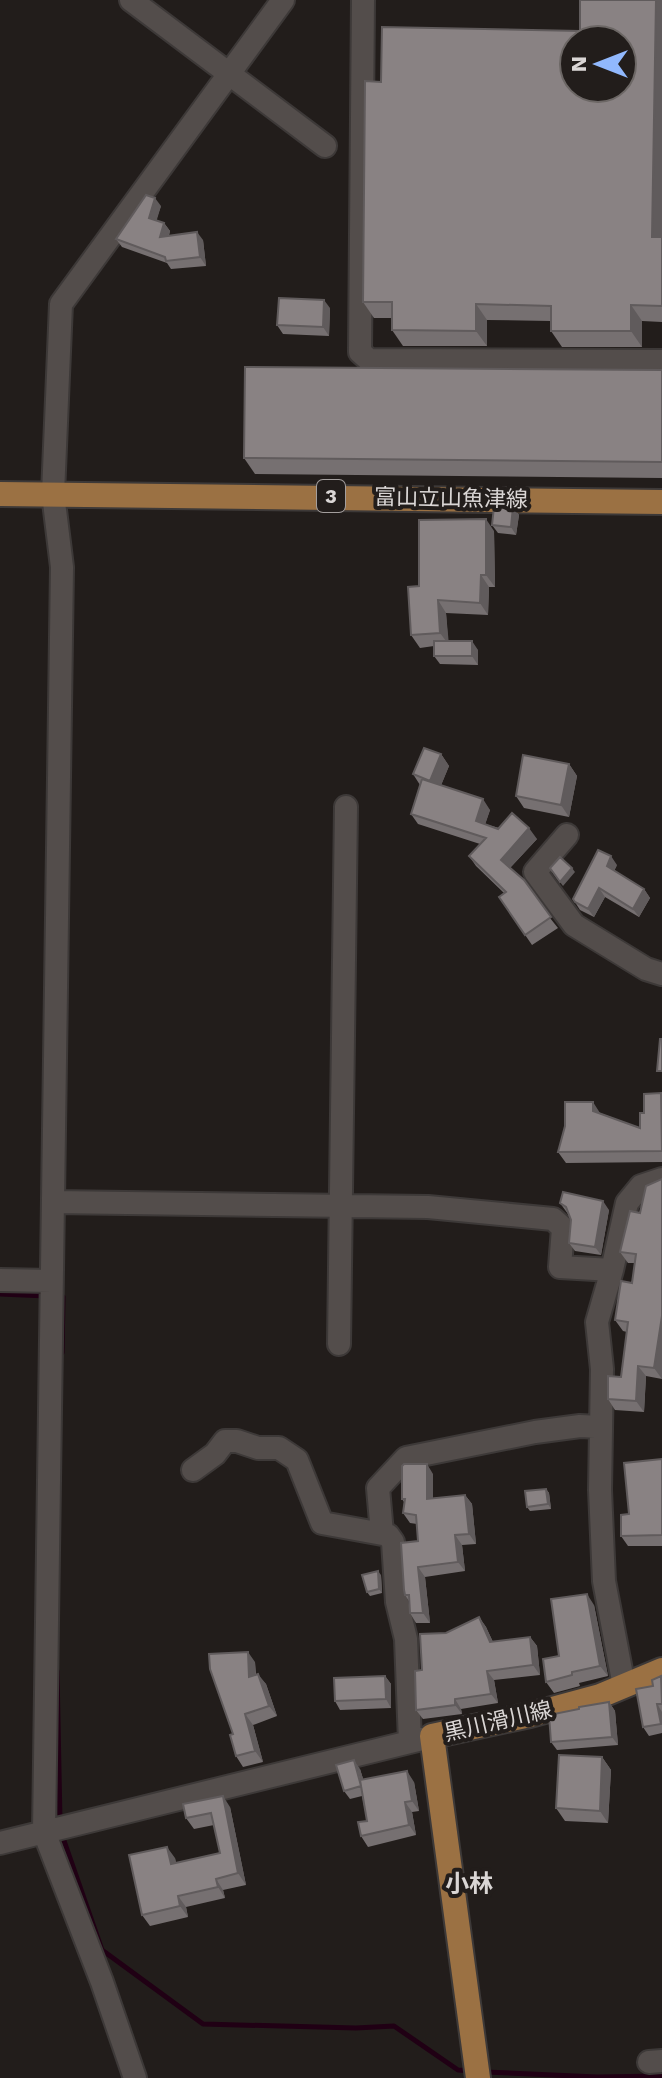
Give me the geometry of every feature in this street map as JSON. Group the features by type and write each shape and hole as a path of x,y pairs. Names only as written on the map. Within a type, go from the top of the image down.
{"main road":[{"name":"富山立山魚津線","path":"0,494 662,502"},
{"name":"黒川滑川線","path":"478,2078 421,1739 600,1696 662,1670"}],"street":[{"path":"131,0 325,146"},
{"path":"135,2078 44,1832 62,567 53,494 61,304 283,0"},
{"path":"363,0 360,352 369,360 662,361"},
{"path":"339,1344 346,807"},
{"path":"567,835 535,872 574,925 646,969 662,974"},
{"path":"624,1686 604,1581 600,1427 602,1369 597,1322 627,1203 641,1186 662,1179"},
{"path":"53,1202 428,1207 553,1219 563,1228 560,1267 612,1270"},
{"path":"0,1280 51,1281"},
{"path":"382,1533 378,1488 406,1458 535,1432 580,1426 600,1427"},
{"path":"0,1843 421,1739 406,1639 397,1602 393,1542 388,1535 322,1523 297,1460 279,1448 258,1448 237,1441 225,1441 215,1454 193,1470"}],"building":[{"path":"580,0 656,0 652,237 662,237 662,306 631,305 631,331 551,331 551,306 476,304 476,331 392,330 392,302 363,302 365,81 381,82 382,27 558,31 558,104 638,104 638,24 580,24"},
{"path":"146,195 155,198 149,218 164,223 160,237 197,232 200,257 166,261 165,257 116,239"},
{"path":"279,298 324,300 323,327 277,325"},
{"path":"245,367 662,370 662,462 244,458"},
{"path":"494,507 513,507 511,527 492,525"},
{"path":"486,519 486,575 481,575 480,603 438,600 440,633 411,635 408,587 419,586 419,520"},
{"path":"434,641 472,641 472,656 434,656"},
{"path":"424,748 441,754 430,781 413,774"},
{"path":"523,755 569,764 561,805 516,796"},
{"path":"422,779 483,799 476,821 498,829 512,813 529,828 501,860 524,880 551,917 525,935 499,897 506,892 469,856 486,838 411,814"},
{"path":"598,850 611,856 607,866 644,889 633,909 599,888 588,909 573,899"},
{"path":"560,857 572,868 560,882 550,868"},
{"path":"660,1039 662,1071 657,1071"},
{"path":"661,1093 662,1151 558,1152 565,1126 565,1102 593,1102 593,1111 640,1128 644,1094"},
{"path":"662,1179 662,1316 654,1368 638,1366 636,1401 608,1399 608,1376 621,1377 628,1322 615,1320 621,1281 632,1283 636,1254 620,1252 630,1211 640,1213 646,1186"},
{"path":"563,1192 603,1201 595,1247 569,1243 571,1220 566,1207 560,1203"},
{"path":"662,1459 662,1535 621,1536 621,1515 629,1514 624,1463"},
{"path":"404,1464 427,1464 427,1499 465,1495 469,1534 455,1535 458,1562 418,1567 423,1613 410,1613 409,1595 405,1595 404,1590 401,1543 418,1541 416,1515 403,1513"},
{"path":"546,1489 548,1504 527,1507 525,1491"},
{"path":"378,1571 379,1589 367,1592 362,1575"},
{"path":"587,1594 600,1666 546,1682 543,1659 559,1656 551,1599"},
{"path":"479,1617 490,1642 530,1637 533,1665 487,1671 491,1694 455,1699 455,1705 416,1710 415,1671 422,1670 420,1634 446,1633"},
{"path":"248,1652 249,1677 258,1674 269,1706 245,1714 255,1751 236,1756 230,1735 233,1734 210,1669 209,1654"},
{"path":"385,1676 386,1699 335,1701 334,1678"},
{"path":"661,1676 662,1704 657,1704 661,1724 643,1727 636,1689 653,1686 652,1680"},
{"path":"609,1702 612,1737 551,1742 549,1715"},
{"path":"559,1755 602,1757 600,1811 556,1808"},
{"path":"354,1760 361,1786 344,1791 336,1765"},
{"path":"407,1771 412,1801 405,1802 409,1825 361,1836 358,1822 367,1821 360,1780"},
{"path":"223,1796 238,1873 216,1879 218,1887 178,1896 180,1906 142,1915 129,1855 167,1847 171,1864 220,1853 211,1813 186,1818 183,1804"}],"waterway":[{"path":"0,1294 47,1296"},
{"path":"57,1297 63,1297 62,1353"},
{"path":"57,1671 60,1821"},
{"path":"62,1835 102,1950 203,2024 394,2026 458,2070 472,2071"},
{"path":"485,2072 597,2077 662,2076"}],"district":[{"name":"小林","path":"469,1884"}]}
